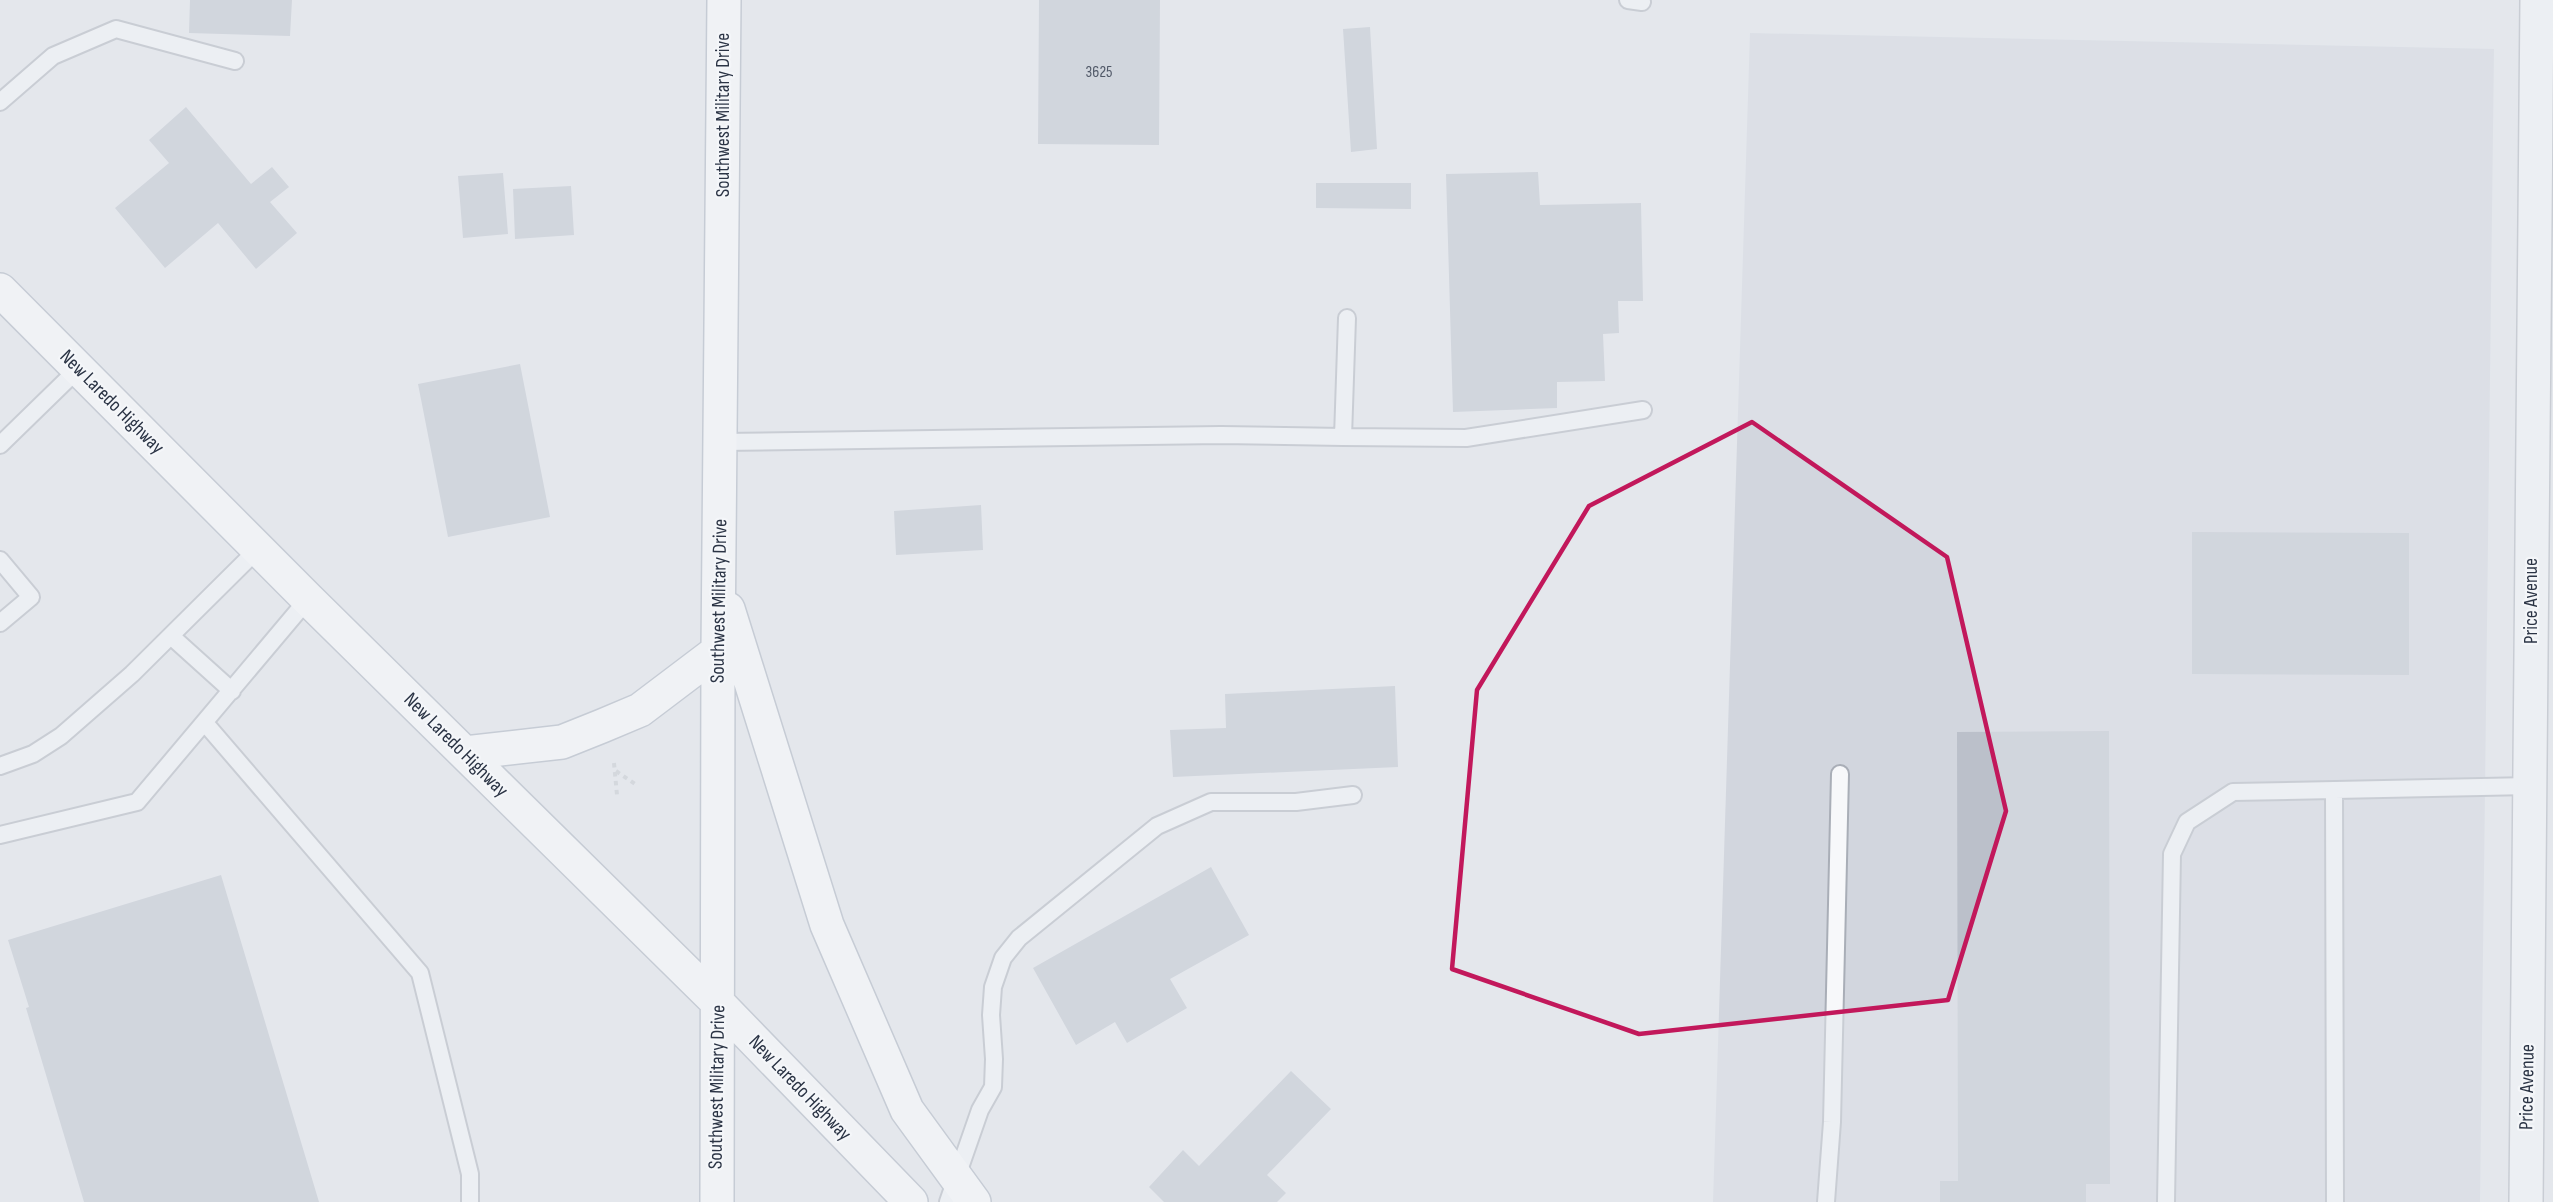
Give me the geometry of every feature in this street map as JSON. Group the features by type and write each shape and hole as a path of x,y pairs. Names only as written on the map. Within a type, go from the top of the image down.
{"main road":[{"name":"Southwest Military Drive","path":"717,1202 718,651 724,0"},
{"name":"New Laredo Highway","path":"0,290 308,599 718,1003 911,1202"},
{"path":"719,583 827,925 907,1110 960,1194"},
{"path":"465,753 562,742 592,730 640,710 718,651"}],"street":[{"name":"Price Avenue","path":"2526,1202 2530,786 2543,422 2537,0"}],"lane":[{"path":"0,102 53,56 116,29 236,61"},
{"path":"1344,437 1347,318"},
{"path":"0,445 78,369"},
{"path":"721,442 1221,435 1466,438 1643,410"},
{"path":"0,766 33,754 61,736 132,674 258,549"},
{"path":"0,561 31,597 0,623"},
{"path":"0,836 137,802 206,723 308,599"},
{"path":"171,636 232,691"},
{"path":"206,723 420,973 470,1174 470,1202"},
{"path":"1826,1202 1832,1122 1840,774"},
{"path":"2166,1202 2172,854 2187,822 2233,792 2530,786"},
{"path":"2334,790 2335,1202"},
{"path":"960,1194 980,1110 993,1087 991,1016 993,987 1003,958 1019,938 1157,826 1211,802 1296,802 1353,795"}],"path":[{"path":"617,795 616,770 635,784"}],"highlighted area":[{"path":"1752,422 1947,557 2006,811 1948,1000 1639,1034 1452,969 1477,690 1589,506"}],"shaded area":[{"path":"1750,33 2494,49 2480,1202 1713,1202"}],"building":[{"path":"190,0 292,0 290,36 189,33"},
{"path":"1039,0 1160,0 1159,145 1038,144"},
{"path":"1370,27 1377,149 1351,152 1343,29"},
{"path":"186,107 251,184 272,167 289,187 270,202 297,233 256,269 218,223 165,268 115,208 169,163 149,140"},
{"path":"1538,172 1540,205 1641,203 1643,301 1618,301 1619,333 1603,334 1605,381 1557,382 1557,408 1453,412 1446,174"},
{"path":"503,173 508,234 463,238 458,176"},
{"path":"1316,183 1411,183 1411,209 1316,208"},
{"path":"571,186 574,235 515,239 513,189"},
{"path":"520,364 550,517 448,537 418,384"},
{"path":"981,505 983,550 896,555 894,511"},
{"path":"2192,532 2409,533 2409,675 2192,674"},
{"path":"1395,686 1398,767 1173,777 1170,730 1226,728 1225,694"},
{"path":"2109,731 2110,1184 2086,1184 2086,1202 1940,1202 1940,1181 1958,1181 1957,732"},
{"path":"1211,867 1249,935 1170,979 1187,1008 1127,1043 1115,1022 1076,1045 1033,968"},
{"path":"221,875 319,1202 84,1202 8,940"},
{"path":"1291,1071 1331,1109 1267,1175 1286,1193 1277,1202 1164,1202 1149,1187 1183,1150 1199,1166"}]}
